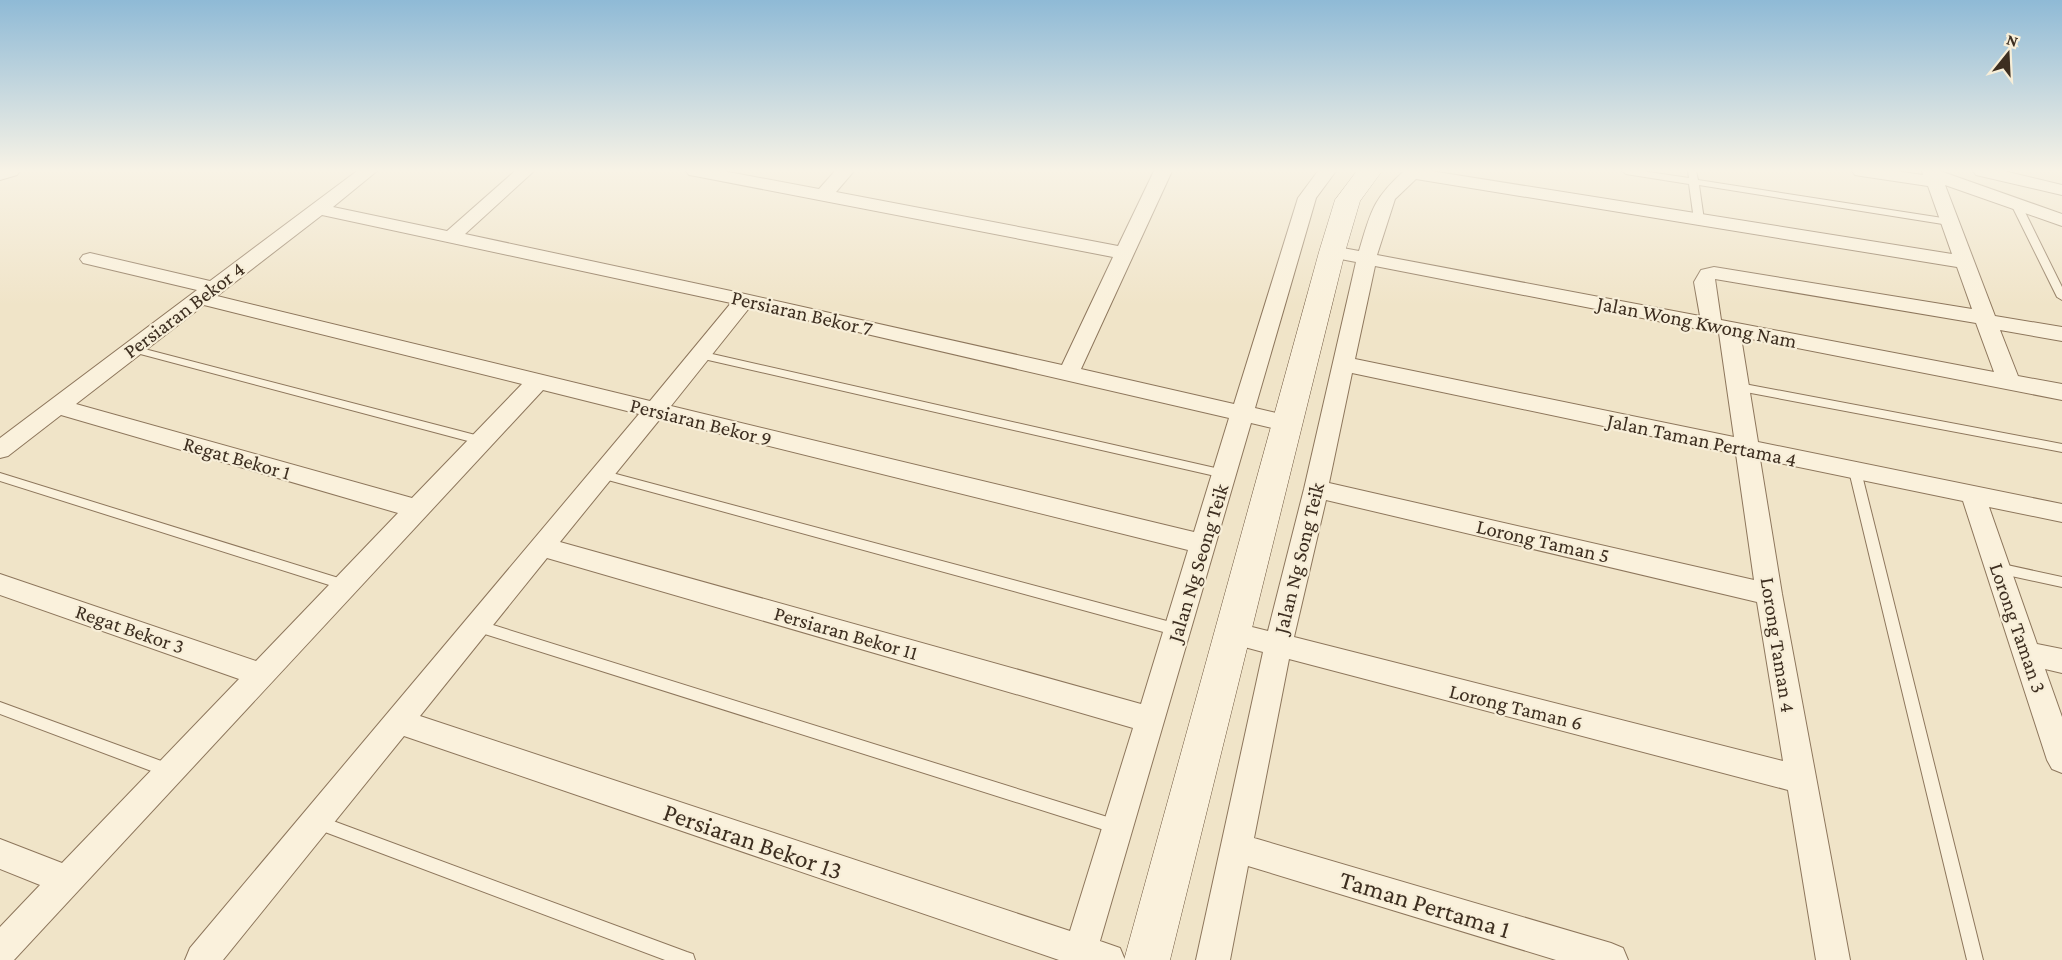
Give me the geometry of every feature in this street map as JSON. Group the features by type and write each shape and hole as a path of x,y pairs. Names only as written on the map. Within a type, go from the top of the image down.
{"main road":[{"path":"1147,960 1286,423 1343,216"}],"street":[{"name":"Persiaran Bekor 4","path":"0,450 309,216"},
{"name":"Persiaran Bekor 7","path":"350,216 746,300 1286,423"},
{"path":"451,237 475,216"},
{"path":"932,216 1125,253"},
{"path":"1069,372 1142,216"},
{"name":"Jalan Ng Seong Teik","path":"1089,957 1118,827 1302,216"},
{"name":"Jalan Ng Song Teik","path":"1213,960 1278,646 1316,489 1366,260 1379,216"},
{"path":"1674,216 1963,262"},
{"path":"1947,216 2009,382"},
{"name":"Jalan Wong Kwong Nam","path":"1332,252 2062,392"},
{"name":"Persiaran Bekor 9","path":"90,259 537,382 1202,544"},
{"name":"Lorong Taman 4","path":"1833,960 1800,779 1739,387 1704,282 1708,274 1714,273 1985,320"},
{"path":"209,958 397,721 746,300"},
{"path":"1985,320 2062,334"},
{"name":"Jalan Taman Pertama 4","path":"1342,364 1748,450 2062,513"},
{"path":"0,951 537,382"},
{"name":"Regat Bekor 1","path":"57,406 417,509"},
{"name":"Lorong Taman 5","path":"1316,489 1770,594"},
{"name":"Lorong Taman 3","path":"1973,495 2062,760"},
{"name":"Persiaran Bekor 11","path":"542,547 1151,720"},
{"name":"Regat Bekor 3","path":"0,584 259,674"},
{"name":"Lorong Taman 6","path":"1232,633 1800,779"},
{"path":"2027,653 2062,661"},
{"name":"Persiaran Bekor 13","path":"397,721 1089,957"},
{"name":"Taman Pertama 1","path":"1238,848 1611,960"},
{"path":"0,854 66,879"}],"lane":[{"path":"1698,216 1699,220"},
{"path":"1909,216 1949,222"},
{"path":"2022,216 2062,297"},
{"path":"133,349 483,441"},
{"path":"699,355 1224,474"},
{"path":"1739,387 2062,448"},
{"path":"1855,471 1975,960"},
{"path":"601,474 1178,630"},
{"path":"0,477 345,585"},
{"path":"1998,568 2062,582"},
{"path":"477,626 1118,827"},
{"path":"0,708 171,771"},
{"path":"315,822 687,960"}]}
